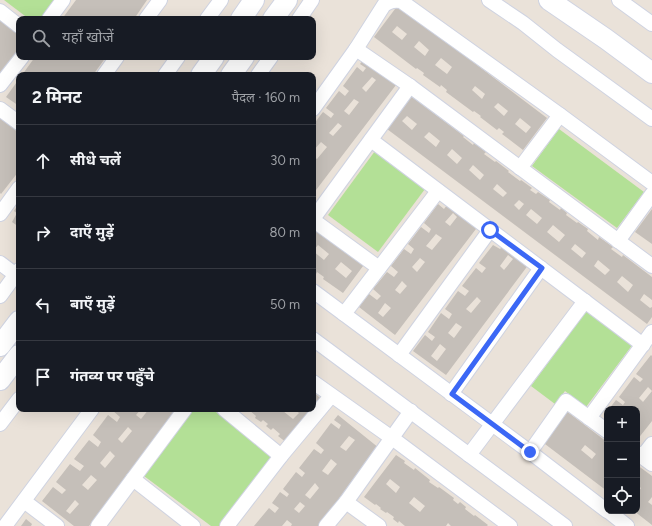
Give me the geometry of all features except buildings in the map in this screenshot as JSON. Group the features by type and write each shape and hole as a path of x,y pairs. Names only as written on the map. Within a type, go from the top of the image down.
{"street":[{"path":"52,16 63,0"},
{"path":"148,16 160,0"},
{"path":"209,16 221,0"},
{"path":"243,16 254,0"},
{"path":"275,16 287,0"},
{"path":"300,16 312,0"},
{"path":"316,105 356,49 384,5 395,0 401,1 652,183"},
{"path":"489,0 652,119"},
{"path":"549,0 652,73"},
{"path":"572,0 652,56"},
{"path":"619,0 652,24"},
{"path":"0,11 16,24"},
{"path":"356,49 410,86 652,266"},
{"path":"0,85 20,60"},
{"path":"106,72 115,60"},
{"path":"167,72 176,60"},
{"path":"203,72 212,60"},
{"path":"233,72 242,60"},
{"path":"260,72 269,60"},
{"path":"316,215 410,86"},
{"path":"0,108 16,121"},
{"path":"520,168 560,115"},
{"path":"371,140 642,345"},
{"path":"344,314 438,191"},
{"path":"1,210 16,192"},
{"path":"618,241 652,194"},
{"path":"316,221 379,268"},
{"path":"398,355 490,230"},
{"path":"0,263 16,272"},
{"path":"452,394 542,268"},
{"path":"0,296 16,274"},
{"path":"316,293 493,424 604,509"},
{"path":"469,455 585,301"},
{"path":"0,346 16,325"},
{"path":"589,418 652,332"},
{"path":"316,341 565,526"},
{"path":"0,380 16,359"},
{"path":"316,384 392,438 510,526"},
{"path":"227,526 281,456 331,396"},
{"path":"530,452 566,401 604,429"},
{"path":"0,424 16,403"},
{"path":"326,526 346,502 411,411"},
{"path":"5,526 90,412"},
{"path":"98,526 183,412"},
{"path":"228,412 281,456"},
{"path":"644,458 652,444"},
{"path":"133,479 193,526"},
{"path":"24,501 57,526"},
{"path":"346,502 380,526"},
{"path":"611,514 627,526"}],"green space":[{"path":"4,0 57,0 45,16 25,16"},
{"path":"559,129 644,192 617,228 532,166"},
{"path":"375,151 425,189 378,252 328,215"},
{"path":"587,310 633,344 586,407 565,391 555,404 531,386"},
{"path":"192,412 216,412 274,455 221,526 211,526 144,476"}],"route":[{"path":"490,230 542,268 452,394 530,452"}]}
